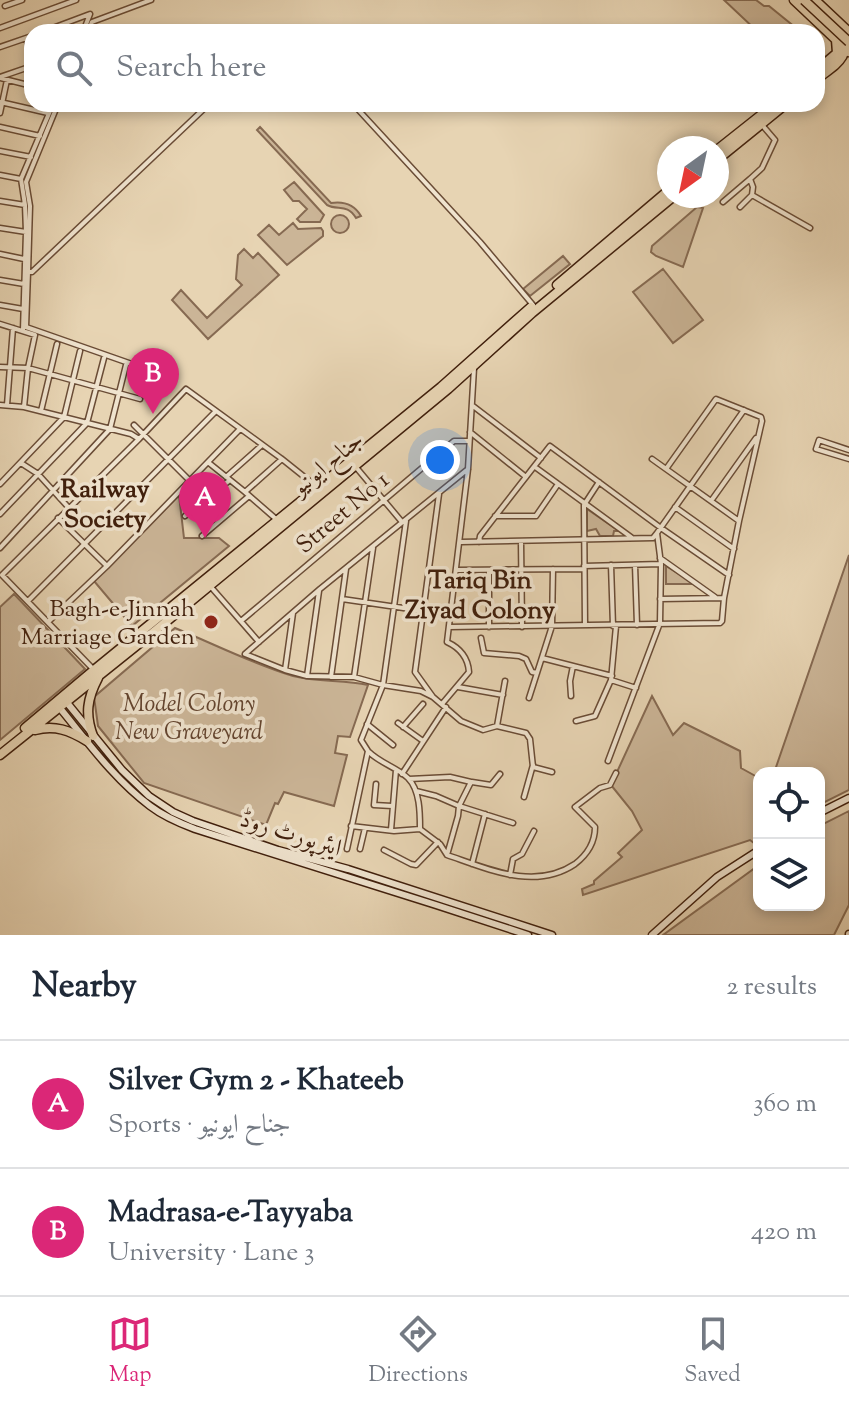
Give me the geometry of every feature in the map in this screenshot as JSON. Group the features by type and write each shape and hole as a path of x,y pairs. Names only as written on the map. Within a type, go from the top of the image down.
{"highway":[{"path":"794,0 819,24"},
{"path":"804,0 848,48"},
{"path":"815,0 847,30 848,48 842,59 825,73"},
{"path":"825,30 848,48"},
{"path":"825,63 837,53 836,40"},
{"path":"729,149 768,112"},
{"path":"729,142 775,112"},
{"name":"جناح ایونیو","path":"0,755 441,387 657,200"},
{"name":"جناح ایونیو","path":"97,672 355,466 659,208"},
{"path":"28,732 59,728 90,738 88,702 97,672"},
{"name":"جناح ایونیو","path":"0,749 63,702"}],"main road":[{"name":"ایئرپورٹ روڈ","path":"63,702 117,777 150,807 172,819 528,935"},
{"name":"ایئرپورٹ روڈ","path":"90,738 149,796 193,821 552,935"},
{"path":"825,810 849,798"},
{"path":"652,935 717,877 753,854"}],"street":[{"path":"5,6 22,0"},
{"path":"0,28 76,0"},
{"path":"91,24 151,0"},
{"path":"63,24 90,14 87,24"},
{"path":"0,47 24,39"},
{"path":"0,77 24,69"},
{"path":"0,77 24,84"},
{"path":"0,113 7,80"},
{"path":"1,103 24,108"},
{"path":"23,330 26,232 21,179 49,114 40,112"},
{"path":"53,112 26,182 30,206 26,327 166,376"},
{"path":"28,272 32,272 201,112"},
{"path":"360,112 480,242 533,305"},
{"path":"729,197 762,168 775,140 758,124"},
{"path":"0,127 40,136"},
{"path":"0,151 31,157"},
{"path":"0,175 21,179"},
{"path":"740,207 752,195 750,179"},
{"path":"752,195 810,228"},
{"path":"0,201 25,205"},
{"path":"0,228 26,232"},
{"path":"0,254 24,259"},
{"path":"0,280 24,284"},
{"path":"0,305 23,309"},
{"path":"0,324 35,335 24,407"},
{"path":"7,405 13,328"},
{"path":"41,411 57,344"},
{"path":"0,484 64,417 80,351"},
{"path":"0,514 87,423 104,358"},
{"path":"0,548 110,429 126,365"},
{"path":"402,774 444,705 469,672 460,648 447,642 461,542 474,366"},
{"path":"0,367 28,368 140,399"},
{"path":"97,672 2,575 186,389 317,488"},
{"path":"449,627 720,623 761,417 716,399 666,469"},
{"path":"0,405 41,411 131,434 139,439"},
{"path":"472,405 541,458"},
{"path":"461,542 653,538 744,410"},
{"path":"28,601 215,412"},
{"path":"134,425 189,480"},
{"path":"48,622 240,429"},
{"path":"470,432 526,477"},
{"path":"711,501 759,434"},
{"path":"849,450 819,440 816,449 849,459"},
{"name":"Street No 1","path":"241,621 454,441 469,441"},
{"path":"185,516 262,445"},
{"path":"479,542 480,536 550,446 729,575"},
{"path":"202,536 282,459"},
{"path":"652,459 739,521"},
{"path":"21,462 38,474 69,508"},
{"path":"208,463 277,521"},
{"path":"355,466 404,520 383,685 361,740 381,763 409,779 416,791 420,829 438,842 447,855 472,864 534,878 562,872 587,853 595,838 595,827 575,807 600,788 610,785 616,773"},
{"path":"534,467 632,539"},
{"path":"468,469 245,654 307,676 354,677 421,691 444,705 461,721 483,730 497,726 526,733 530,739 533,765 524,797"},
{"path":"585,625 584,505 599,482"},
{"path":"495,516 536,516 558,484"},
{"path":"433,697 415,672 439,492"},
{"path":"675,507 734,549"},
{"path":"58,518 107,566"},
{"path":"608,761 660,623 657,533"},
{"path":"521,541 522,627"},
{"path":"354,677 373,546"},
{"path":"457,570 584,568 660,561 715,597"},
{"path":"576,721 595,716 611,678 614,626 611,565"},
{"path":"635,565 637,625"},
{"path":"331,677 346,568"},
{"path":"529,698 552,626 553,569"},
{"path":"489,570 489,627"},
{"path":"209,585 259,642"},
{"path":"307,676 319,590"},
{"path":"660,599 724,598"},
{"path":"342,599 451,615"},
{"path":"285,670 293,613"},
{"path":"481,638 484,653 519,656 526,659 532,672 537,673"},
{"path":"542,658 637,688"},
{"path":"571,696 573,666"},
{"path":"497,726 505,681"},
{"path":"457,686 503,695"},
{"path":"423,704 401,725 423,741"},
{"path":"367,724 393,745"},
{"path":"347,849 368,751"},
{"path":"533,765 552,772"},
{"path":"391,830 396,770"},
{"path":"409,779 450,777 491,785 500,774"},
{"path":"447,855 459,806 471,782"},
{"path":"376,784 374,805 392,806"},
{"path":"416,791 513,823"},
{"path":"472,864 485,814"},
{"path":"351,826 420,829"},
{"path":"360,849 365,827"},
{"path":"510,875 513,859 522,854 534,831"},
{"path":"384,850 416,865 438,842"}],"green space":[{"path":"724,0 756,0 791,24 750,24"},
{"path":"260,127 331,203 348,204 361,216 356,218 346,209 327,205 257,130"},
{"path":"294,182 324,215 320,222 300,222 297,219 307,209 299,201 293,201 284,190"},
{"path":"696,208 703,208 683,267 656,256 651,252 652,246"},
{"path":"336,215 344,215 349,224 347,231 336,233 331,228 331,220"},
{"path":"293,223 298,229 321,228 323,236 287,265 258,235 269,225 279,235"},
{"path":"244,249 253,258 258,253 279,275 208,339 172,300 181,290 207,318 242,285 236,279 238,255"},
{"path":"563,256 570,264 530,296 523,289"},
{"path":"663,269 703,320 673,343 633,292"},
{"path":"179,495 184,538 219,538 229,546 132,626 94,581"},
{"path":"587,509 619,531 614,531 613,536 600,536 596,529 587,531"},
{"path":"849,555 849,790 825,802 825,767 776,767"},
{"path":"666,566 695,584 666,584"},
{"path":"14,594 85,669 0,740 0,607"},
{"name":"Model Colony New Graveyard","path":"175,628 293,676 368,685 350,737 338,736 335,753 347,755 334,806 284,792 278,804 275,803 266,825 144,783 98,726 94,697"},
{"path":"652,696 673,735 684,723 740,751 741,768 753,775 753,842 750,840 583,895 582,889 594,884 622,857 618,853 642,830 632,811 611,785"},
{"path":"849,811 849,905 834,935 663,935 753,869 753,911 825,911 825,823"}],"place":[{"name":"Madrasa-e-Tayyaba","path":"153,414"},
{"name":"Silver Gym 2 - Khateeb","path":"205,538"},
{"name":"Bagh-e-Jinnah Marriage Garden","path":"211,622"}],"district":[{"name":"Railway Society","path":"105,503"},
{"name":"Tariq Bin Ziyad Colony","path":"480,594"}]}
